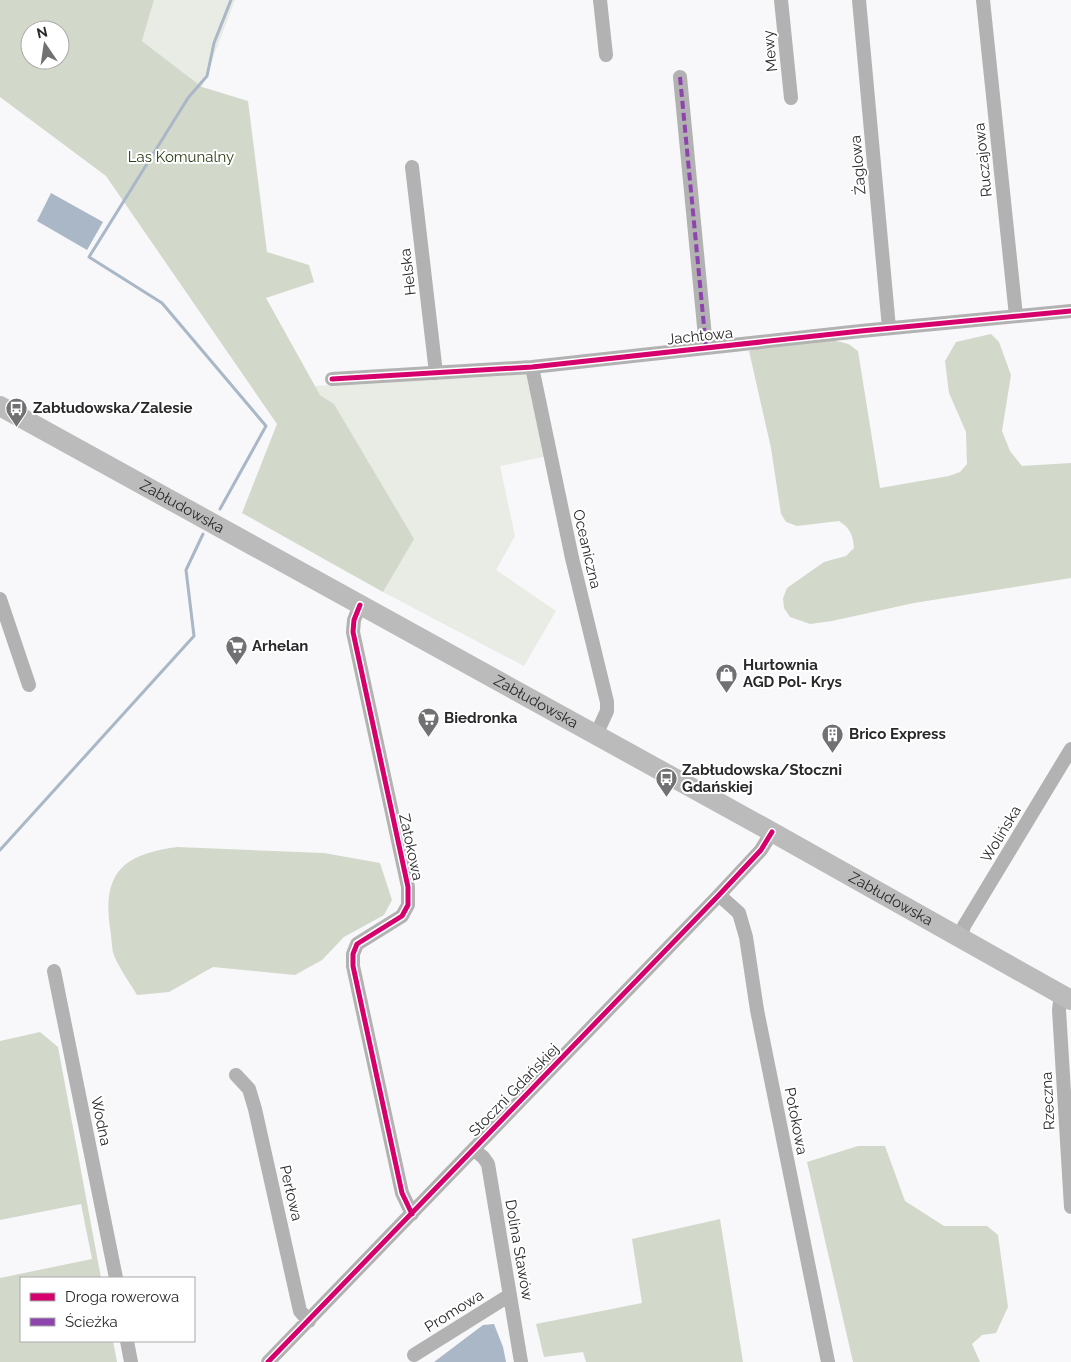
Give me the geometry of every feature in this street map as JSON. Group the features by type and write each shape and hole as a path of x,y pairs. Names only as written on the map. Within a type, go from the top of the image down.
{"highway":[{"name":"Zabłudowska","path":"0,406 961,936 1066,997"}],"street":[{"path":"600,0 606,56"},
{"name":"Mewy","path":"781,0 791,98"},
{"name":"Żaglowa","path":"859,0 890,328"},
{"name":"Ruczajowa","path":"983,0 1016,316"},
{"path":"680,78 706,347"},
{"name":"Helska","path":"412,167 436,373"},
{"name":"Jachtowa","path":"332,379 532,367 706,347 1071,311"},
{"name":"Oceaniczna","path":"532,367 572,558 607,702 607,711 596,735"},
{"path":"0,600 29,686"},
{"name":"Zatokowa","path":"360,605 353,626 355,641 408,888 408,905 402,916 357,944 353,954 353,966 402,1194 412,1214"},
{"name":"Wolińska","path":"961,936 964,926 1071,749"},
{"name":"Stoczni Gdańskiej","path":"268,1362 283,1355 309,1321 719,895 761,850 772,832"},
{"name":"Potokowa","path":"719,895 739,913 746,937 757,1010 828,1362"},
{"name":"Wodna","path":"54,971 116,1277"},
{"name":"Rzeczna","path":"1066,997 1059,1010 1071,1207"},
{"name":"Perłowa","path":"236,1075 249,1089 253,1102 300,1311 309,1321"},
{"name":"Dolina Stawów","path":"474,1150 488,1164 521,1362"},
{"name":"Promowa","path":"414,1355 510,1295"},
{"path":"128,1342 131,1362"}],"shaded area":[{"path":"154,0 235,0 202,87 142,41"},
{"path":"506,374 539,374 557,454 500,466 515,536 496,570 556,611 524,666 383,592 413,539 334,404 320,395 315,386"}],"green space":[{"name":"Las Komunalny","path":"0,0 154,0 142,41 202,87 248,101 267,252 309,265 314,282 266,298 320,395 334,404 414,539 383,592 242,513 277,424 106,176 0,97"},
{"path":"991,334 999,342 1011,375 1002,431 1010,451 1022,466 1071,463 1071,578 914,603 832,621 810,624 790,617 784,608 783,598 787,588 824,562 846,556 854,548 854,543 846,526 839,521 797,526 786,522 781,514 771,448 749,351 813,340 826,340 848,344 858,351 880,488 949,476 960,472 967,464 966,432 949,393 945,361 956,342"},
{"path":"177,847 324,853 380,863 392,900 384,915 344,937 322,960 295,975 213,967 169,992 137,995 114,955 108,909 110,893 114,880 121,869 130,861 159,850"},
{"path":"40,1032 58,1047 101,1277 20,1277 20,1342 113,1342 117,1362 0,1362 0,1278 92,1259 81,1204 0,1220 0,1041"},
{"path":"858,1146 885,1146 905,1201 944,1226 987,1226 998,1235 1008,1307 996,1333 982,1335 972,1344 980,1362 853,1362 807,1162"},
{"path":"720,1219 743,1362 586,1362 583,1352 544,1357 536,1324 642,1303 632,1239"}],"water":[{"path":"51,193 103,222 87,250 37,221"},
{"path":"494,1324 503,1347 506,1362 434,1362 483,1325"}],"waterway":[{"path":"220,509 266,426 162,303 89,257 188,98 207,76 214,43 231,0"},
{"path":"0,850 194,636 186,570 203,534"}],"marked path":[{"path":"680,77 706,347"}],"cycle path":[{"path":"332,379 532,367 861,331 1071,311"},
{"path":"360,605 354,620 353,632 408,887 408,905 402,916 357,944 353,954 353,966 402,1193 412,1214"},
{"path":"268,1362 719,895 761,850 772,832"}],"place":[{"name":"Zabłudowska/Zalesie","path":"17,427"},
{"name":"Arhelan","path":"236,665"},
{"name":"Hurtownia AGD Pol- Krys","path":"727,693"},
{"name":"Biedronka","path":"428,737"},
{"name":"Brico Express","path":"833,753"},
{"name":"Zabłudowska/Stoczni Gdańskiej","path":"666,798"}]}
